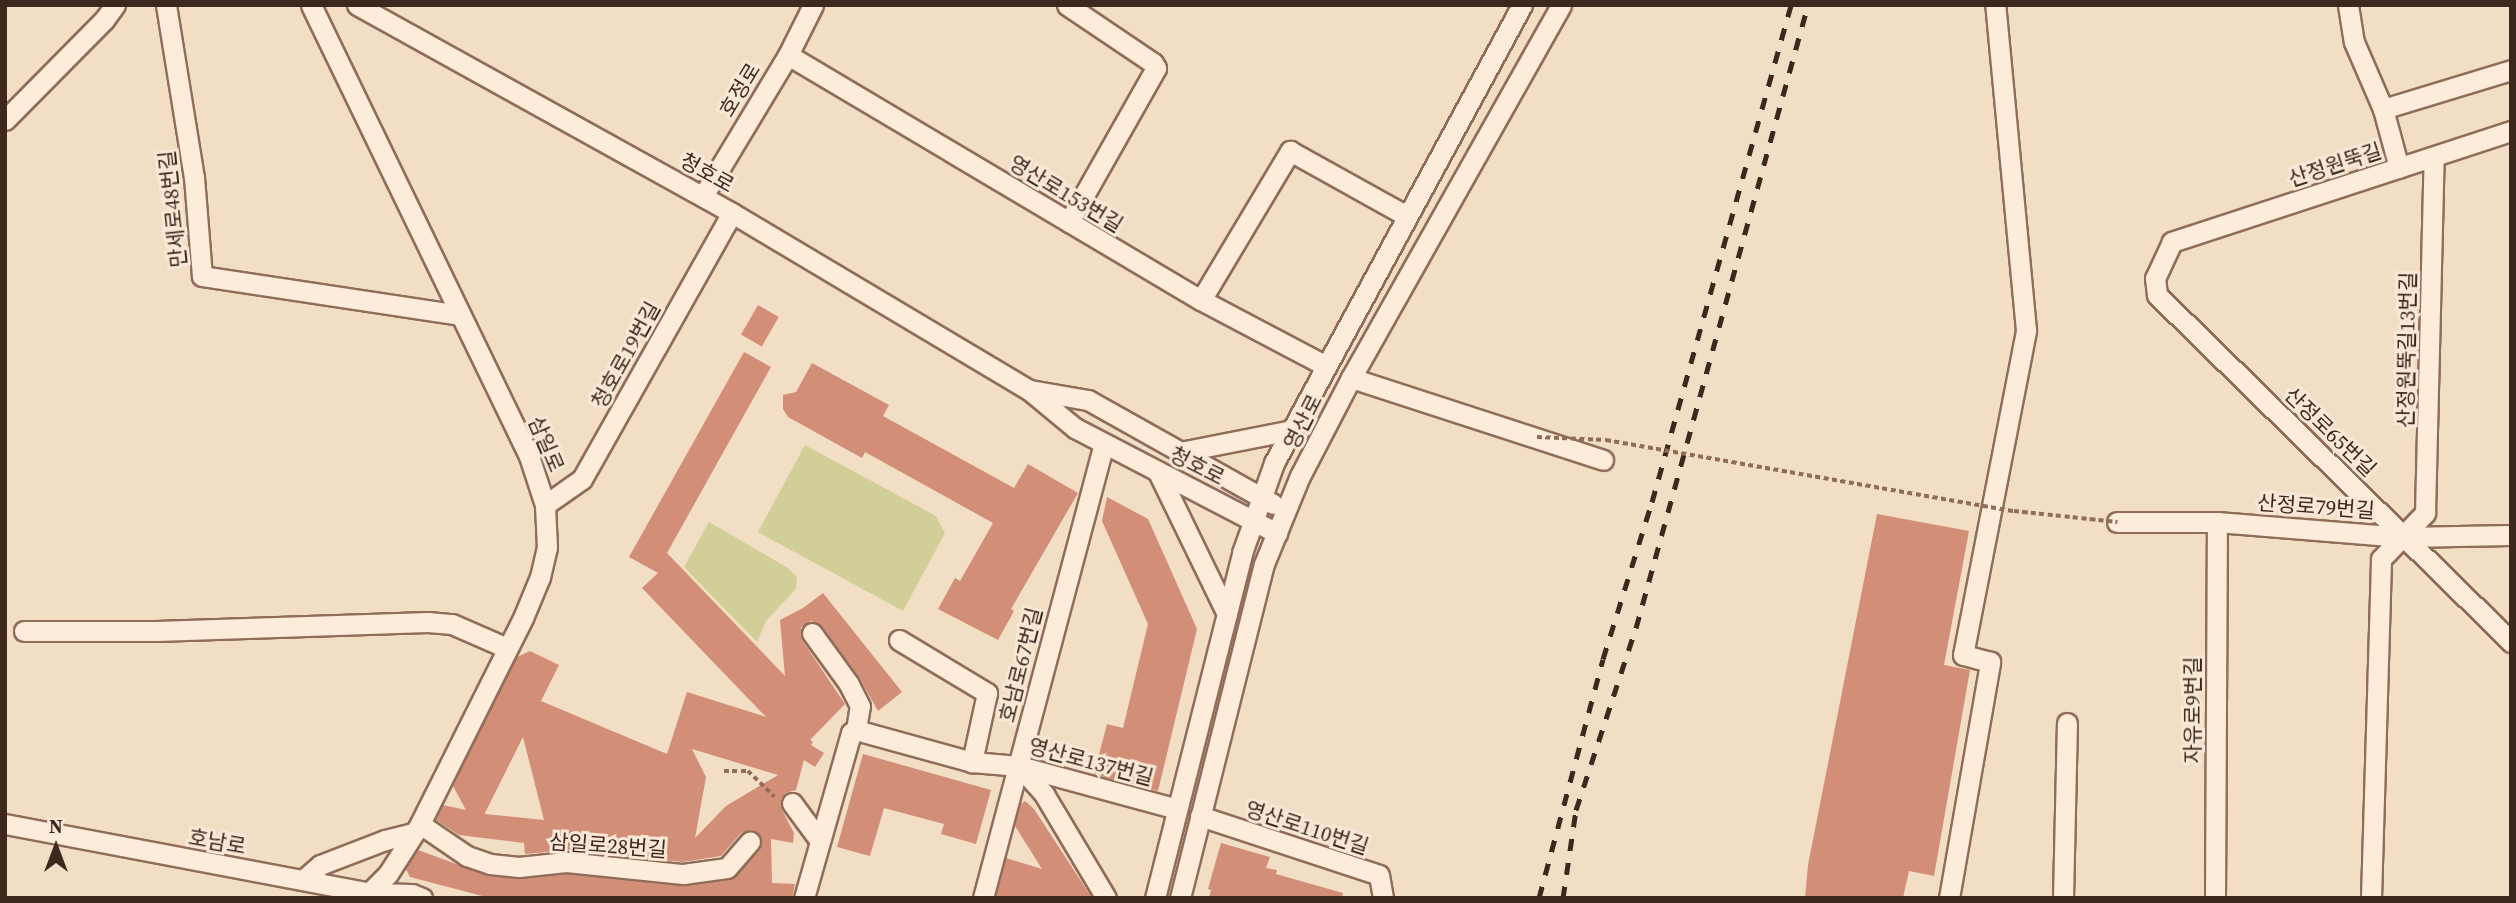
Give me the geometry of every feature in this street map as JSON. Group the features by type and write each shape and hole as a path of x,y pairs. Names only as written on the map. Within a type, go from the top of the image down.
{"street":[{"path":"5,120 115,5"},
{"name":"만세로48번길","path":"166,5 194,177 202,276 460,315"},
{"name":"삼일로","path":"311,5 529,456 545,505 547,547 540,577 417,829 388,874 367,895"},
{"name":"호정로","path":"703,196 788,55 813,5"},
{"path":"1067,5 1153,63 1156,68 1069,222"},
{"name":"영산로","path":"1155,898 1227,614 1253,521 1274,463 1522,5"},
{"path":"1949,898 1990,662 1963,655 2026,330 1994,5"},
{"path":"2347,5 2354,42 2383,109 2399,167"},
{"name":"청호로","path":"363,7 732,213 1029,390 1075,428 1277,533"},
{"name":"영산로","path":"1180,898 1264,564 1286,511 1351,378 1553,8"},
{"name":"영산로153번길","path":"788,55 1201,300 1325,366"},
{"path":"2383,109 2511,70"},
{"name":"산정원뚝길","path":"2172,242 2511,131"},
{"path":"1201,300 1290,151 1407,216"},
{"name":"산정원뚝길13번길","path":"2371,898 2381,559 2426,513 2434,157"},
{"name":"청호로19번길","path":"545,505 582,479 732,213"},
{"name":"산정로65번길","path":"2172,242 2155,278 2157,295 2511,642"},
{"path":"1351,378 1603,460"},
{"name":"청호로","path":"1029,390 1088,400 1286,511"},
{"path":"1180,452 1292,429"},
{"name":"호남로67번길","path":"983,898 1104,444"},
{"path":"1158,472 1227,614"},
{"name":"산정로79번길","path":"2118,522 2217,522 2405,537 2511,536"},
{"name":"자유로9번길","path":"2215,898 2217,522"},
{"path":"24,631 156,631 428,622 452,624 507,648"},
{"path":"804,898 851,733 856,730 860,706 849,684 812,633"},
{"path":"899,640 987,693 972,762"},
{"path":"2063,898 2067,723"},
{"name":"영산로137번길","path":"856,730 972,762 1019,765 1177,809"},
{"path":"1019,765 1044,794 1106,898"},
{"path":"792,803 820,841"},
{"name":"영산로110번길","path":"1200,816 1379,875 1383,898"},
{"name":"호남로","path":"5,824 303,880 367,895 412,894 422,898"},
{"path":"303,880 320,865 417,829"},
{"name":"삼일로28번길","path":"417,829 467,856 490,864 519,867 566,862 683,874 727,868 750,842"}],"path":[{"path":"1537,437 1606,440 2014,512 2118,522"},
{"path":"724,771 748,771 780,802 792,803"}],"shaded area":[{"path":"805,445 936,516 945,533 903,611 758,532"},
{"path":"709,522 788,568 797,577 796,589 766,621 757,642 684,567"}],"building":[{"path":"758,305 779,317 762,346 741,334"},
{"path":"744,352 771,367 667,553 785,676 780,620 823,593 902,692 878,711 859,677 822,626 811,621 801,627 802,640 845,704 810,740 813,742 811,745 824,753 815,767 804,760 796,790 785,793 781,799 782,810 794,833 793,843 771,839 772,883 795,884 792,898 490,898 410,877 406,869 418,850 489,876 520,879 566,874 684,886 730,880 760,850 761,837 752,830 741,833 721,856 683,862 567,850 525,854 524,843 459,835 436,820 443,805 466,810 453,786 517,657 530,651 559,665 541,701 667,754 687,692 766,717 642,588 658,573 629,557","holes":["523,737 544,820 485,814 485,813","692,749 778,775 726,806 695,838 706,777"]},
{"path":"812,363 889,405 883,416 1014,488 1028,464 1078,493 1011,609 1014,611 998,640 938,609 955,578 960,581 993,523 865,452 862,458 788,417 783,409 783,395 796,392"},
{"path":"1107,497 1148,519 1197,629 1158,791 1094,774 1107,724 1123,728 1148,624 1102,521"},
{"path":"1877,514 1969,531 1944,665 1970,670 1934,876 1909,871 1903,898 1805,898 1808,865"},
{"path":"863,754 991,790 976,844 941,834 944,824 884,808 870,856 837,847"},
{"path":"1025,801 1034,809 1092,898 996,898 1006,858 1042,869 1015,826 1021,804"},
{"path":"1221,843 1270,857 1266,868 1277,870 1276,874 1343,893 1342,898 1209,898 1211,890 1208,889"}],"railway":[{"path":"1539,898 1603,659 1652,502 1791,5"},
{"path":"1563,898 1576,810 1636,628 1808,5"}]}
